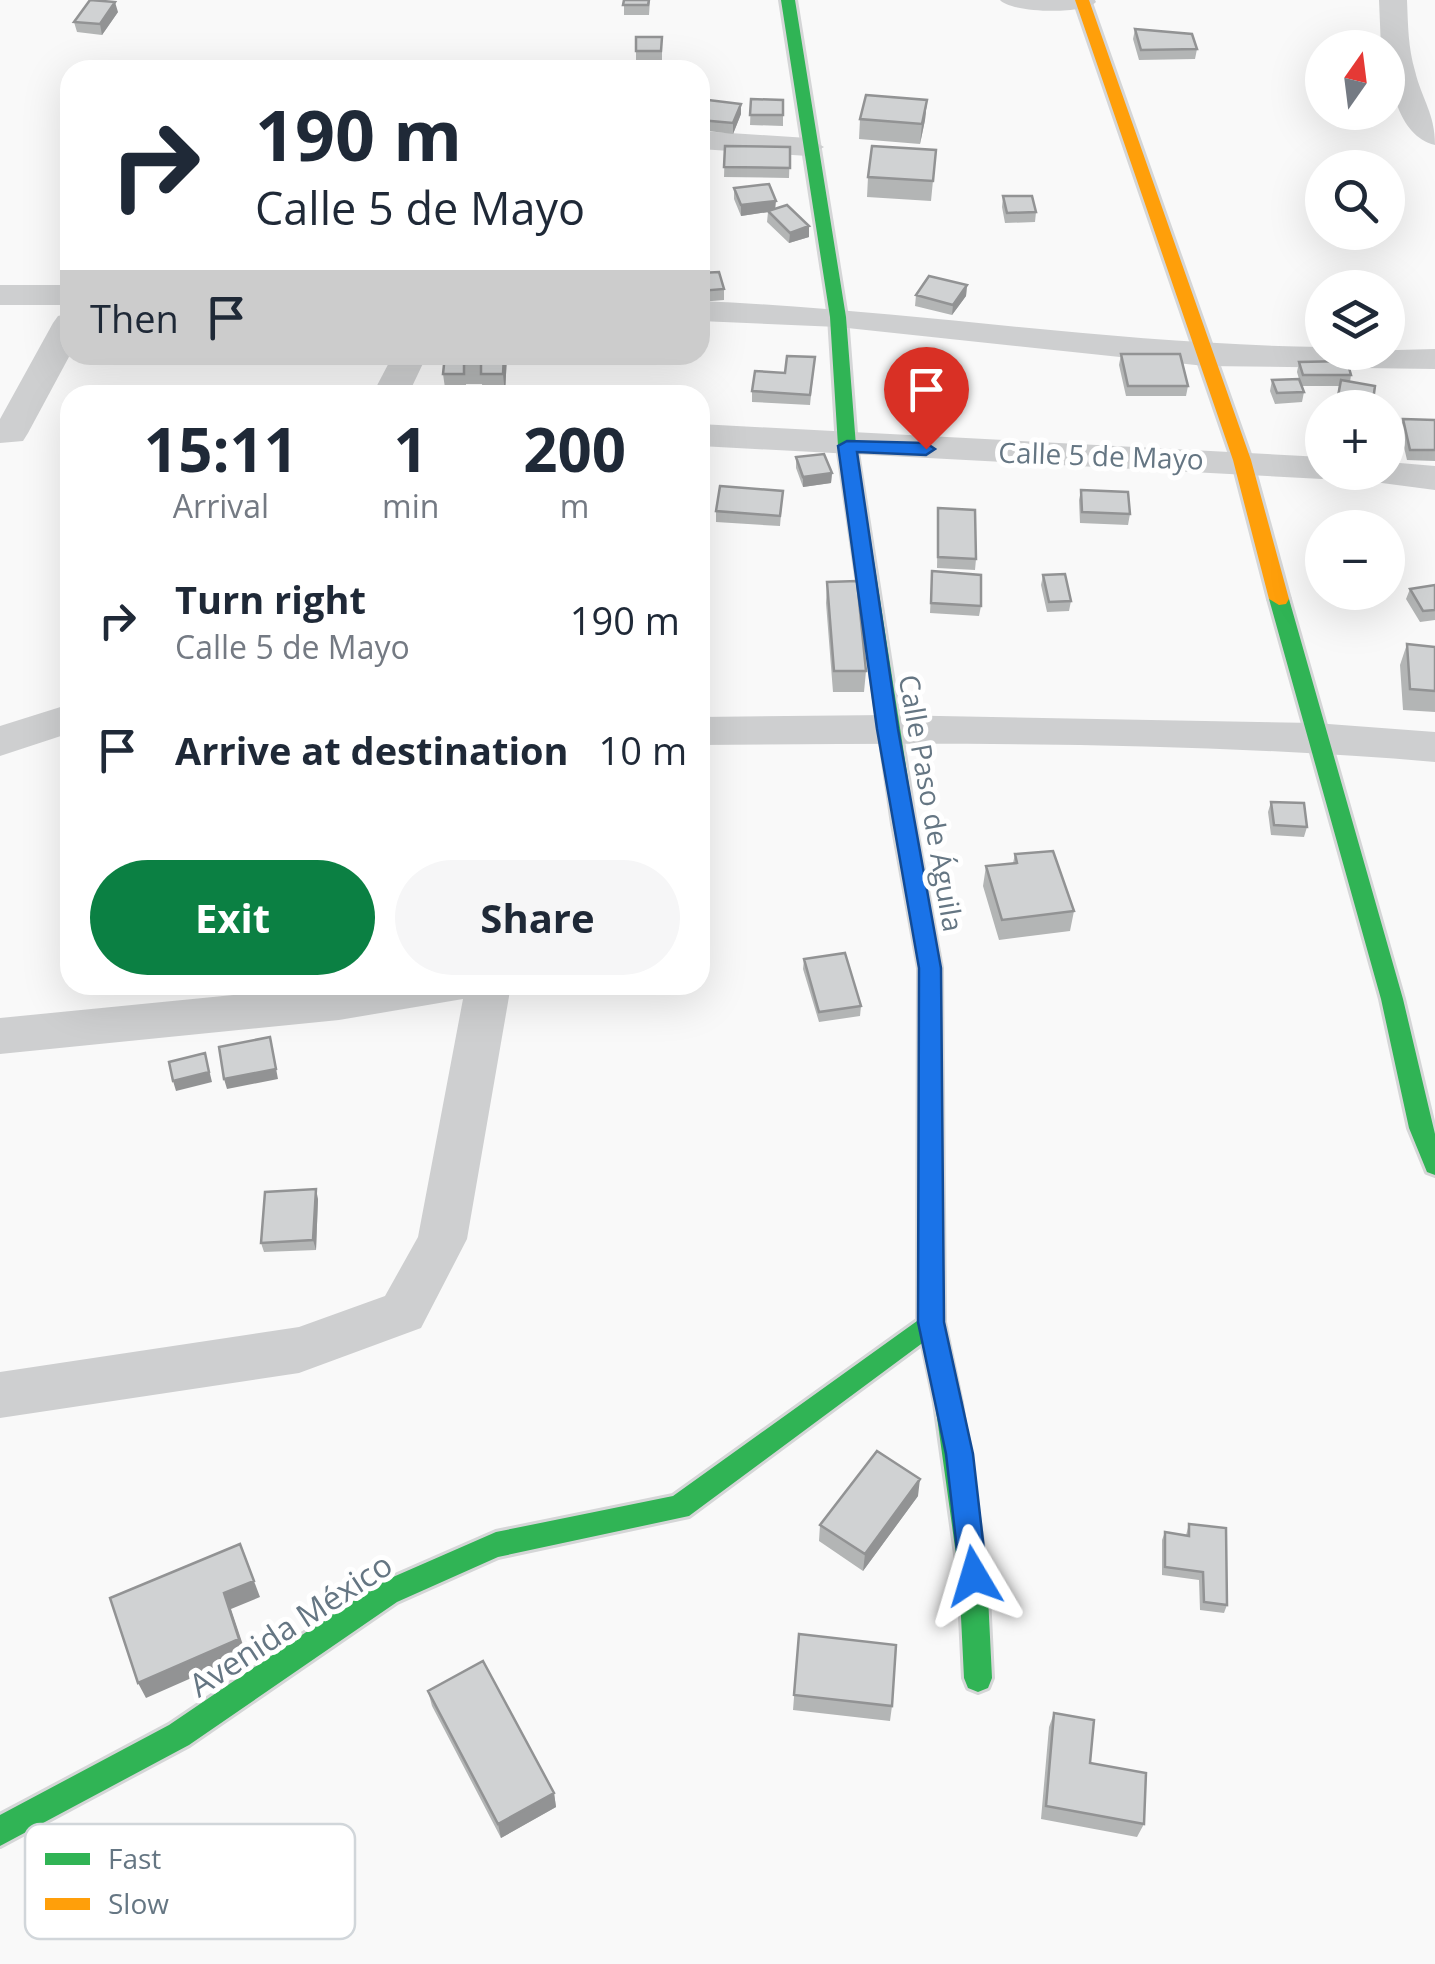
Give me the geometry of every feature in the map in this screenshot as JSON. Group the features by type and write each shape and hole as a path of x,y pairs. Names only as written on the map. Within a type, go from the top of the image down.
{"street":[{"name":"Calle Paso de Águila","path":"788,0 808,147 838,318 847,446 887,729 930,968 931,1322 959,1454 974,1576 978,1678"},
{"path":"1014,0 1082,1 1242,460 1315,738 1360,885 1421,1128 1435,1165"},
{"path":"1393,0 1392,41 1402,84 1421,122 1435,136"},
{"path":"710,141 808,147"},
{"path":"0,295 60,295"},
{"path":"710,311 838,318 1205,356 1435,359"},
{"path":"0,432 10,433 60,341"},
{"name":"Calle 5 de Mayo","path":"710,436 847,446 1242,460 1305,466"},
{"path":"1405,475 1435,478"},
{"path":"0,741 60,721"},
{"path":"710,731 887,729 1315,738 1435,748"},
{"path":"0,1036 182,1016 348,1004 397,995"},
{"path":"0,1395 299,1350 403,1312 442,1239 486,995"},
{"name":"Avenida México","path":"0,1831 180,1735 387,1593 496,1545 679,1508 931,1322"}],"building":[{"path":"90,0 115,2 100,24 74,22"},
{"path":"624,0 649,0 648,5 623,5"},
{"path":"1135,29 1192,34 1197,49 1141,50"},
{"path":"636,37 662,37 661,51 636,51"},
{"path":"866,95 927,100 922,124 860,119"},
{"path":"751,99 783,100 783,115 750,115"},
{"path":"710,100 741,104 733,123 710,121"},
{"path":"725,146 790,147 790,168 724,167"},
{"path":"872,146 936,150 933,181 868,177"},
{"path":"769,184 776,201 741,205 734,188"},
{"path":"1003,196 1032,196 1036,212 1007,213"},
{"path":"787,205 809,226 790,233 768,211"},
{"path":"710,272 719,272 724,289 710,290"},
{"path":"929,276 967,285 953,305 916,295"},
{"path":"1121,354 1180,354 1188,386 1128,386"},
{"path":"787,356 815,357 810,395 752,391 755,371 785,373"},
{"path":"1299,362 1305,362 1305,370 1350,370 1351,375 1303,375"},
{"path":"444,365 464,365 464,374 443,374"},
{"path":"481,365 503,365 503,374 481,374"},
{"path":"931,375 966,384 958,397 924,388"},
{"path":"1299,379 1304,392 1277,393 1272,380"},
{"path":"1341,380 1375,386 1374,390 1339,390"},
{"path":"1405,419 1435,420 1435,450 1410,450"},
{"path":"824,454 832,473 803,477 796,457"},
{"path":"720,486 783,491 780,516 716,511"},
{"path":"1081,490 1128,492 1130,514 1082,512"},
{"path":"938,508 975,510 976,559 938,557"},
{"path":"932,571 981,575 981,606 931,603"},
{"path":"1065,574 1071,601 1049,602 1043,575"},
{"path":"857,581 866,671 834,671 827,582"},
{"path":"1435,585 1435,610 1423,611 1410,589"},
{"path":"1407,644 1435,647 1435,691 1410,689"},
{"path":"1271,802 1304,803 1307,827 1274,825"},
{"path":"1053,851 1074,911 1002,920 986,866 1017,863 1015,854"},
{"path":"845,953 861,1006 819,1012 804,959"},
{"path":"270,1037 276,1069 224,1079 219,1047"},
{"path":"205,1053 209,1072 173,1081 169,1062"},
{"path":"316,1189 313,1240 261,1243 265,1192"},
{"path":"877,1451 920,1479 865,1554 820,1525"},
{"path":"1189,1524 1226,1528 1227,1605 1204,1602 1203,1572 1165,1567 1165,1532 1189,1536"},
{"path":"240,1544 254,1581 224,1593 239,1639 138,1683 110,1598"},
{"path":"799,1634 896,1645 892,1706 794,1695"},
{"path":"483,1661 554,1793 498,1824 428,1691"},
{"path":"1054,1713 1094,1720 1090,1763 1146,1773 1144,1824 1046,1806"}],"traffic: fast":[{"path":"788,0 838,317 847,446 904,824"},
{"path":"1279,599 1392,999 1421,1128 1435,1165"},
{"path":"0,1831 179,1735 387,1593 496,1545 679,1507 931,1322"},
{"path":"948,1403 973,1576 978,1678"}],"traffic: slow":[{"path":"1082,0 1242,460 1279,599"},
{"path":"904,824 930,968 931,1322 948,1403"}],"route":[{"path":"926,449 847,446 887,729 930,968 931,1322 959,1454 974,1576"}]}
